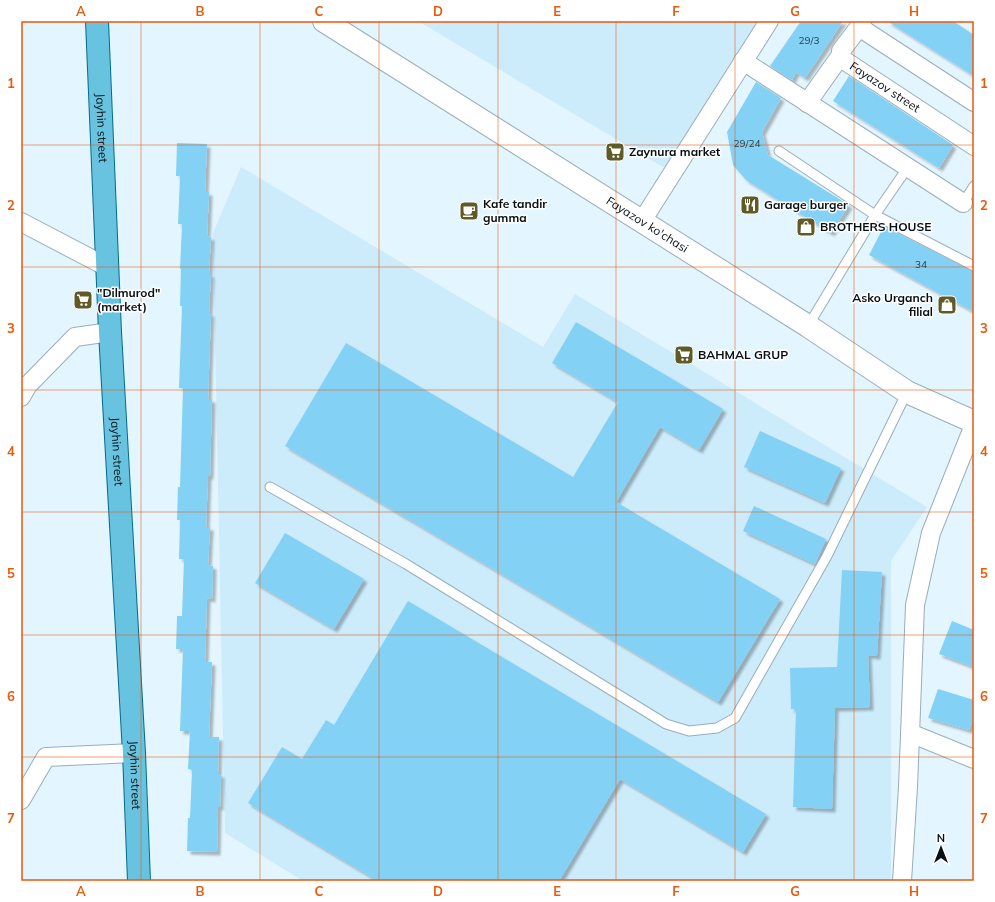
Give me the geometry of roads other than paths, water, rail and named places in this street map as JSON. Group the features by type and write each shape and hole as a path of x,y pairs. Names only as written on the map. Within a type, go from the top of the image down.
{"main road":[{"name":"Jayhin street","path":"97,21 110,332 134,753 139,881"},
{"name":"Fayazov ko'chasi","path":"324,21 808,326 907,392 974,422"}],"street":[{"path":"642,221 742,61 769,21"},
{"name":"Fayazov street","path":"974,102 860,24 841,50 840,55 842,59 974,146"},
{"path":"807,103 840,55"},
{"path":"742,61 963,203"},
{"path":"21,222 107,267"},
{"path":"21,397 28,385 75,337 110,332"},
{"path":"902,881 908,787 915,605 931,533 974,425"},
{"path":"910,733 974,759"},
{"path":"21,800 46,757 134,753"}],"lane":[{"path":"779,151 875,215 974,266"},
{"path":"808,326 875,215 908,167"},
{"path":"963,203 974,186"},
{"path":"270,487 406,564 666,724 689,731 716,728 735,718 758,680 827,556 907,392"}],"place":[{"name":"Zaynura market","path":"615,152"},
{"name":"Garage burger","path":"750,205"},
{"name":"Kafe tandir gumma","path":"469,211"},
{"name":"BROTHERS HOUSE","path":"806,227"},
{"name":"\"Dilmurod\" (market)","path":"83,300"},
{"name":"Asko Urganch filial","path":"947,305"},
{"name":"BAHMAL GRUP","path":"684,355"}]}
